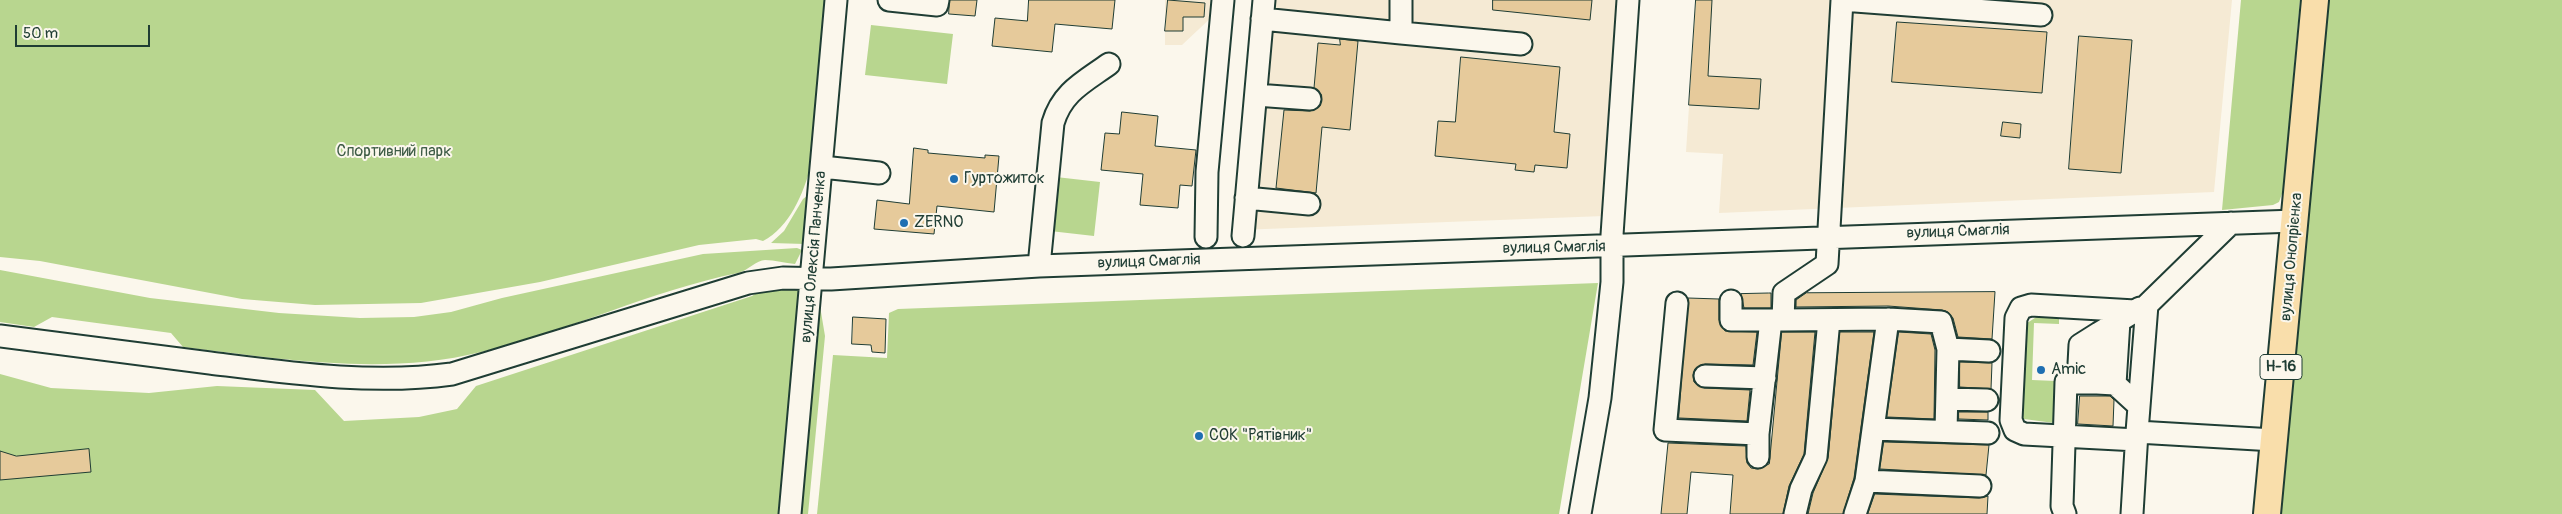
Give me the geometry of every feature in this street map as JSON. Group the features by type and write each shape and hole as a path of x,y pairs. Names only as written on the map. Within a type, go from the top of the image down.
{"main road":[{"name":"вулиця Онопрієнка","path":"2268,514 2315,0"}],"street":[{"name":"вулиця Олексія Панченка","path":"790,514 836,0"},
{"path":"889,0 937,5 938,0"},
{"path":"1206,237 1207,172 1223,0"},
{"path":"1401,0 1401,33"},
{"path":"1580,514 1600,398 1612,282 1611,246 1628,0"},
{"path":"1758,457 1758,434 1765,378 1784,294 1827,264 1842,0 2042,15"},
{"path":"1243,236 1263,9 1401,33 1521,44"},
{"path":"1039,266 1053,123 1058,106 1070,93 1109,64"},
{"path":"1256,95 1310,99"},
{"path":"822,167 879,173"},
{"path":"1246,198 1309,204"},
{"name":"вулиця Смаглія","path":"0,336 312,375 421,378 452,374 748,283 783,278 812,280 1039,266 2295,221"},
{"path":"2140,406 2089,383 2068,352 2134,312 2231,222"},
{"path":"1731,301 1730,320 1888,319 1942,322 1948,349 1946,431"},
{"path":"1677,303 1665,430 1758,434"},
{"path":"2134,312 2025,306 2018,313 2012,425 2014,430 2024,434 2064,436 2274,440"},
{"path":"2065,514 2062,506 2064,436 2089,383 2134,312"},
{"path":"2132,514 2140,406 2134,312"},
{"path":"1855,514 1866,481 1888,319"},
{"path":"1795,514 1801,489 1816,457 1829,320"},
{"path":"2089,383 2099,332"},
{"path":"1948,349 1989,351"},
{"path":"1705,376 1765,378"},
{"path":"1947,399 1987,400"},
{"path":"1873,429 1988,433"},
{"path":"1866,481 1980,486"}],"shaded area":[{"path":"1165,0 1217,0 1215,14 1182,45 1165,45"},
{"path":"1253,0 1619,0 1604,216 1239,230"},
{"path":"1696,0 2232,0 2214,192 1719,213 1723,154 1686,152"}],"green space":[{"name":"Спортивний парк","path":"0,0 829,0 811,166 804,188 794,209 781,227 763,241 756,239 699,245 540,282 421,303 315,305 242,299 40,261 0,257"},
{"path":"2241,0 2300,0 2283,191 2279,202 2273,205 2222,210"},
{"path":"2326,0 2562,0 2562,514 2280,514"},
{"path":"871,25 953,34 947,84 865,75"},
{"path":"1056,177 1100,182 1094,236 1050,231"},
{"path":"811,193 805,244 771,243 784,231 803,199"},
{"path":"797,248 802,250 795,264 762,260 741,272 641,300 514,343 445,359 408,363 333,363 183,347 171,333 52,317 34,327 0,322 0,270 150,298 279,313 360,318 414,317 451,312 502,298 703,254"},
{"name":"СОК \"Рятівник\"","path":"1598,283 1559,514 817,514 833,355 887,358 889,313 898,309"},
{"path":"793,287 801,291 778,514 0,514 0,374 51,388 149,393 217,386 315,390 344,421 419,417 457,409 476,386 752,296 758,292"},
{"path":"820,306 825,336 808,514 795,514 815,314"},
{"path":"2059,315 2059,324 2034,323 2032,380 2056,381 2054,423 2021,418 2024,325 2038,316"}],"building":[{"path":"950,0 977,0 975,16 949,14"},
{"path":"1029,0 1115,0 1112,29 1055,24 1052,52 992,46 995,18 1027,21"},
{"path":"1168,0 1205,3 1204,17 1183,17 1183,31 1165,31"},
{"path":"1493,0 1592,0 1590,20 1493,10"},
{"path":"1696,0 1712,0 1708,76 1761,79 1759,109 1689,105"},
{"path":"1897,22 2047,32 2042,93 1892,82"},
{"path":"2079,36 2132,40 2121,173 2069,169"},
{"path":"1340,39 1358,41 1350,130 1322,127 1316,193 1276,188 1284,110 1310,111 1320,106 1321,94 1314,88 1318,43 1340,45"},
{"path":"1461,57 1560,67 1554,132 1570,134 1567,168 1535,165 1534,172 1515,170 1516,164 1435,156 1438,121 1455,122"},
{"path":"1122,112 1158,116 1155,146 1196,150 1192,186 1180,185 1178,208 1140,205 1143,174 1101,170 1105,133 1119,134"},
{"path":"2003,122 2021,124 2020,138 2001,136"},
{"name":"Гуртожиток","path":"914,148 928,150 928,153 985,158 985,155 999,156 994,212 937,206 934,234 874,229 877,200 909,204"},
{"path":"1995,292 1992,339 1958,337 1953,318 1948,312 1942,310 1888,306 1796,307 1796,300 1806,293"},
{"path":"1771,293 1771,308 1744,308 1741,294"},
{"path":"1688,298 1719,299 1719,320 1725,331 1757,332 1753,365 1705,364 1695,369 1693,375 1694,382 1704,388 1750,390 1747,421 1679,418"},
{"path":"853,317 886,319 885,353 872,352 871,345 852,344"},
{"path":"1782,332 1815,332 1804,454 1789,486 1783,514 1730,514 1733,475 1691,472 1687,514 1661,514 1668,443 1746,446 1747,463 1751,468 1758,469 1769,464"},
{"path":"1840,332 1874,332 1854,478 1843,514 1808,514 1813,493 1828,458"},
{"path":"1899,332 1931,334 1935,350 1934,419 1887,417"},
{"path":"1960,362 1992,363 1991,389 1960,387"},
{"path":"2080,396 2110,396 2114,400 2113,426 2078,424"},
{"path":"1959,412 1988,412 1988,420 1959,419"},
{"path":"1884,442 1989,445 1986,475 1880,469"},
{"path":"89,449 91,472 0,480 0,451 16,456"},
{"path":"1875,494 1979,498 1988,496 1987,514 1868,514"}],"place":[{"name":"Гуртожиток","path":"954,179"},
{"name":"ZERNO","path":"904,223"},
{"name":"Amic","path":"2041,370"},
{"name":"СОК \"Рятівник\"","path":"1199,436"}]}
